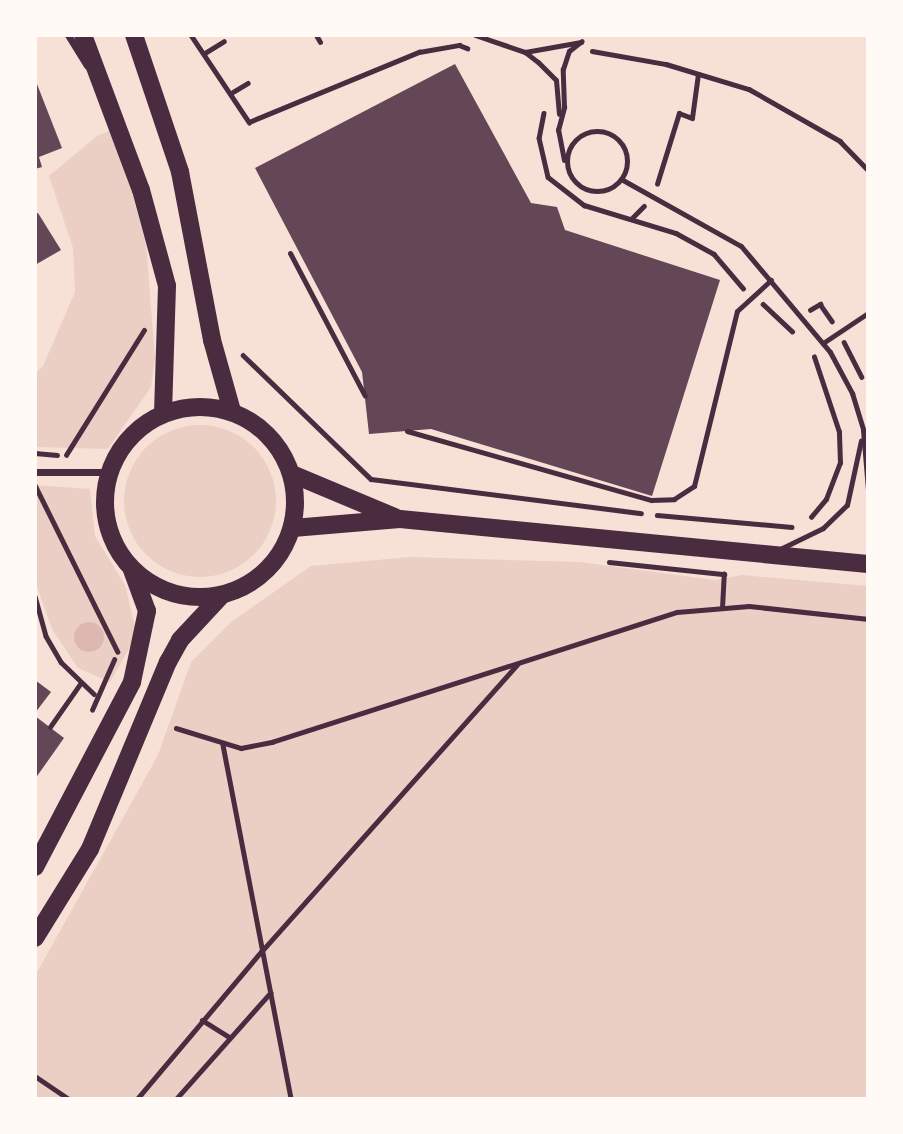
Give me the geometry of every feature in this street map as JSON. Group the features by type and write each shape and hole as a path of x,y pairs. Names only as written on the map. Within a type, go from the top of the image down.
{"main road":[{"path":"83,35 141,190 167,286 163,414"},
{"path":"134,35 180,172 212,340 232,411"},
{"path":"35,867 132,682 147,611 132,569 111,538 106,518 109,472 129,438 163,414 195,406 232,411 272,439 292,474 296,500 293,528 274,564 258,578 222,595 193,597 166,591 132,569"},
{"path":"292,474 400,519"},
{"path":"293,528 400,519 868,564"},
{"path":"35,938 90,849 168,662 180,640 222,595"}],"street":[{"path":"68,35 103,92"},
{"path":"35,472 109,472"}],"lane":[{"path":"316,35 320,42"},
{"path":"475,35 525,51 556,80"},
{"path":"525,51 582,41 569,51 556,80 559,147 567,167 585,189 605,190 621,179 626,153 617,137 600,130 575,139 567,167"},
{"path":"559,114 564,107 563,69"},
{"path":"621,179 654,195 741,246 823,343 852,393 863,430 868,490"},
{"path":"289,253 365,396"},
{"path":"407,431 651,500 674,499 694,486 737,311 771,280"},
{"path":"823,343 868,313"},
{"path":"766,554 823,528 847,505 863,430"}],"path":[{"path":"191,35 233,92 249,122 419,52 459,45 480,52"},
{"path":"205,53 224,41"},
{"path":"569,51 593,51 698,74 749,89 841,141 868,170"},
{"path":"631,219 654,195 679,113 692,118 698,74"},
{"path":"233,92 248,83"},
{"path":"546,103 539,138 548,177 584,205 676,233 715,254 738,285 753,295 802,340"},
{"path":"786,326 820,304 863,380"},
{"path":"832,321 841,315"},
{"path":"35,453 68,456 144,330"},
{"path":"243,355 371,479 725,524 790,527 808,520 826,499 841,463 839,432 822,374 808,347"},
{"path":"35,485 36,495 118,651 88,720"},
{"path":"609,562 724,574 723,608"},
{"path":"35,596 46,636 80,684 94,694"},
{"path":"176,728 223,745 241,748 272,742 677,612 749,606 868,619"},
{"path":"137,1099 261,952 518,664"},
{"path":"50,727 80,684"},
{"path":"223,745 291,1099"},
{"path":"176,1099 228,1036 271,992"},
{"path":"202,1020 228,1036"},
{"path":"35,1076 69,1099"}],"shaded area":[{"path":"114,129 146,244 155,357 151,387 108,449 35,447 35,374 43,366 75,292 73,248 49,176 97,136"},
{"path":"200,425 229,431 254,447 270,472 276,501 270,530 254,555 229,571 200,577 171,571 146,555 130,530 124,501 130,472 146,447 171,431"},
{"path":"35,485 90,489 95,536 125,585 137,635 110,682 78,668 52,629 35,581"},
{"path":"410,557 580,562 715,580 742,575 868,586 868,1099 35,1099 35,976 158,755 191,662 231,622 311,566"},
{"path":"89,622 95,623 103,631 103,643 95,651 89,652 83,651 75,643 74,637 75,631 83,623"}],"building":[{"path":"455,64 531,203 557,207 565,230 720,280 652,496 431,429 369,434 362,372 255,168"},
{"path":"35,79 62,148 39,157 42,167 35,169"},
{"path":"38,213 61,250 35,265 35,214"},
{"path":"35,680 51,692 35,713"},
{"path":"35,716 64,738 35,779"}]}
